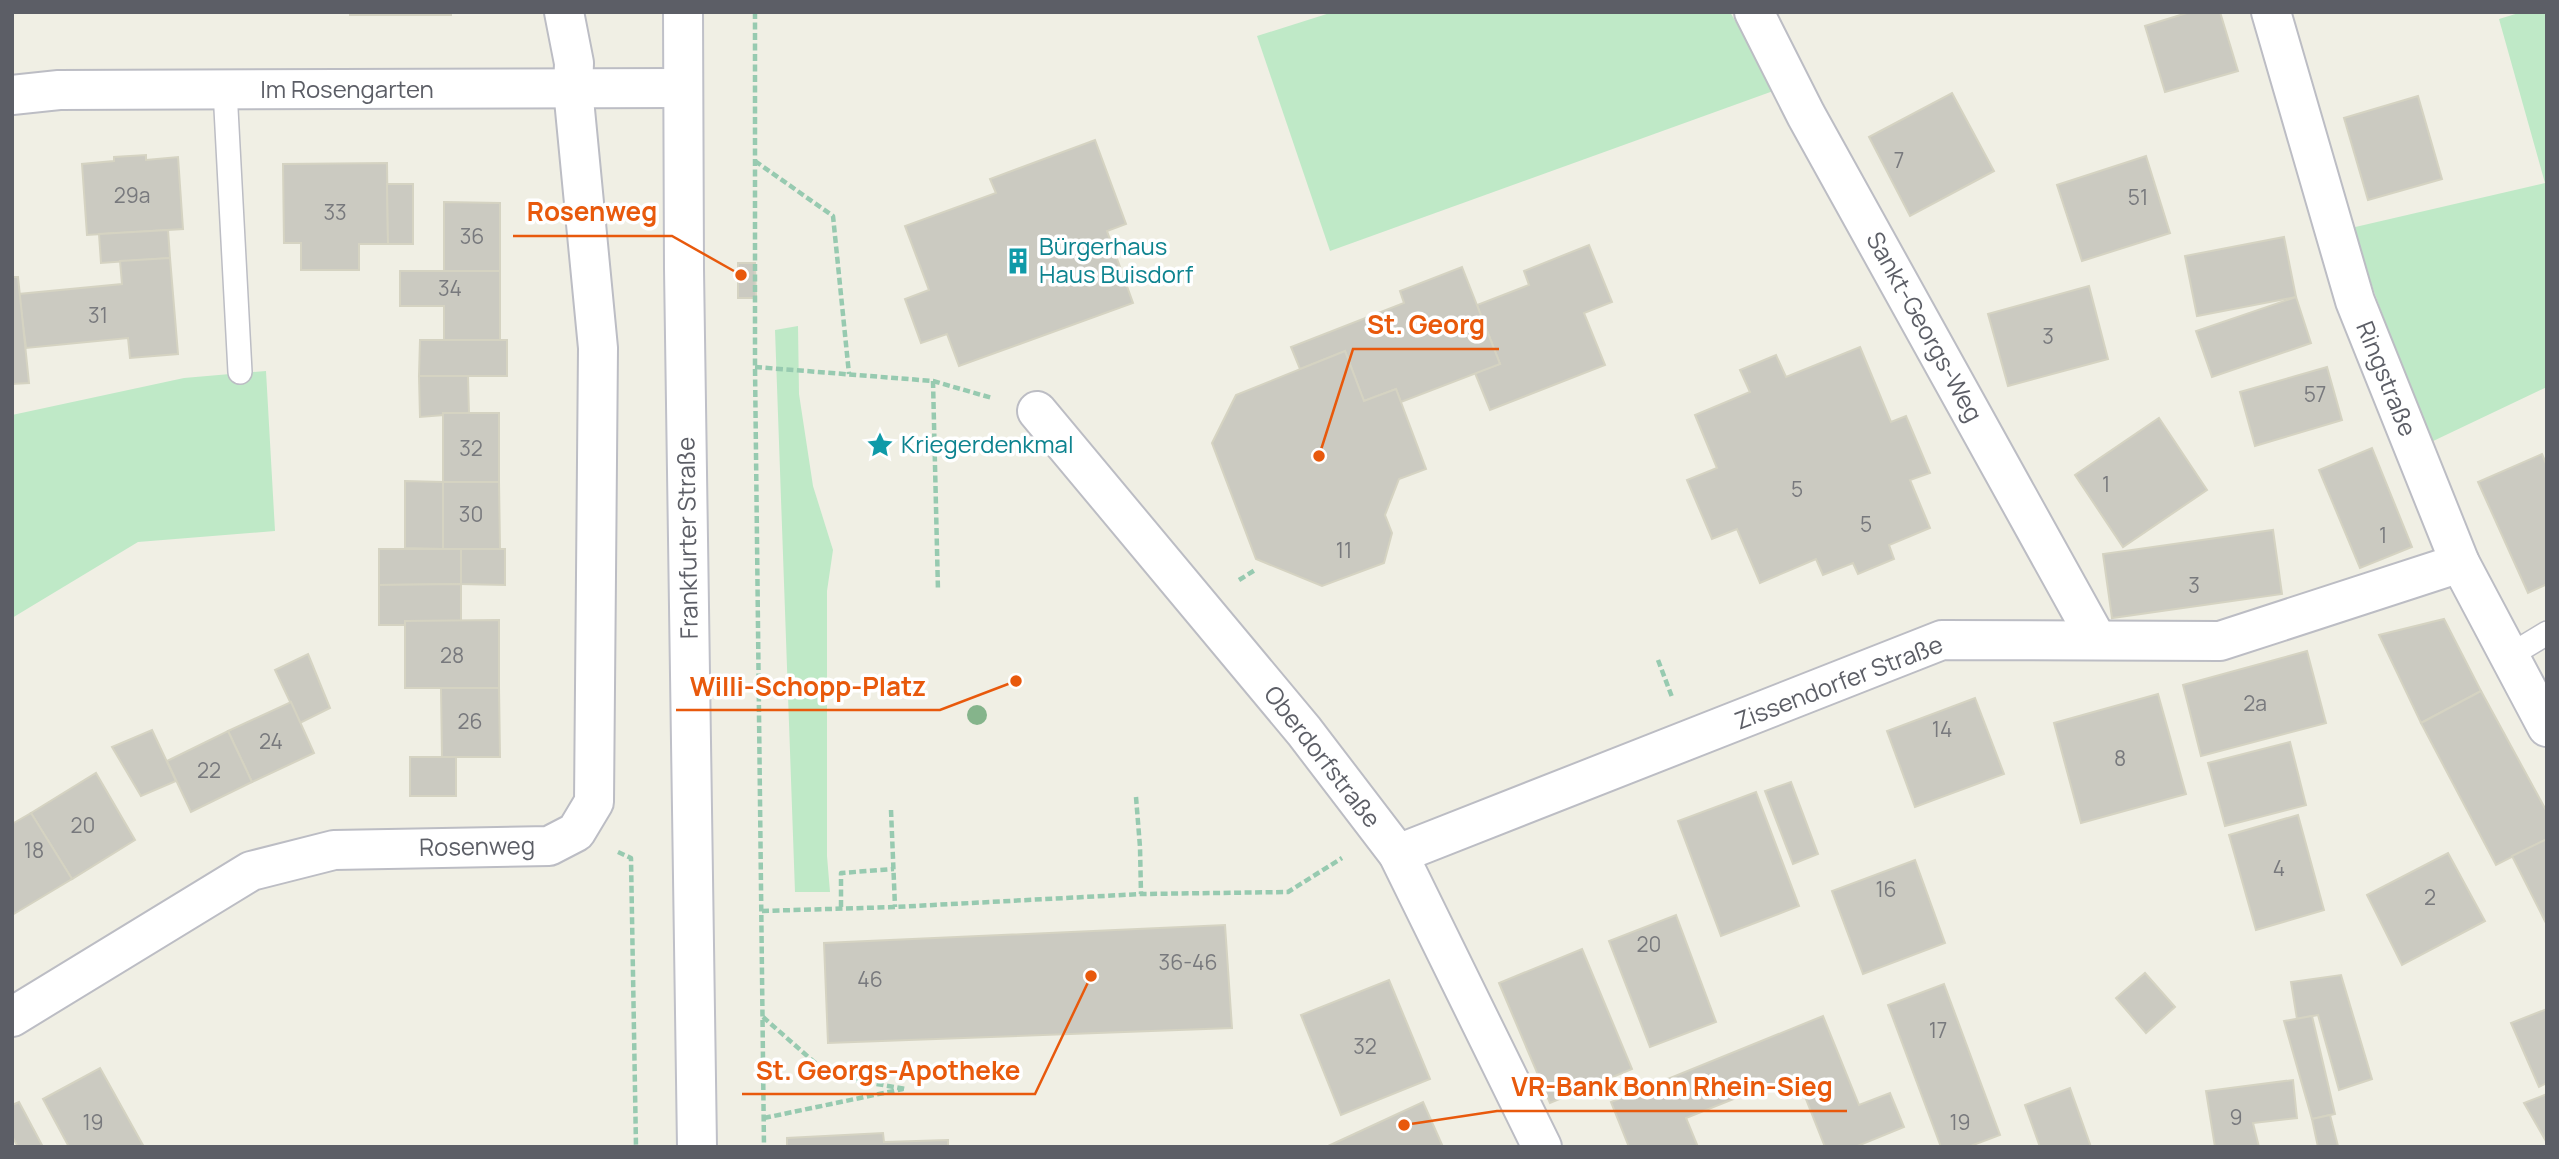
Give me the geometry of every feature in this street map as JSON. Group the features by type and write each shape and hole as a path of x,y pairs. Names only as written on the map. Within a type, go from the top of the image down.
{"street":[{"path":"564,12 574,63 573,89 598,348 594,802 576,832"},
{"name":"Frankfurter Straße","path":"683,12 697,1147"},
{"name":"Sankt-Georgs-Weg","path":"1754,12 1813,127 2097,640"},
{"name":"Ringstraße","path":"2271,12 2355,301 2459,563 2547,727"},
{"name":"Im Rosengarten","path":"12,95 59,90 682,88"},
{"name":"Oberdorfstraße","path":"1037,411 1304,731 1389,843 1542,1147"},
{"name":"Zissendorfer Straße","path":"1389,843 1942,640 2220,641 2459,563"},
{"name":"Rosenweg","path":"12,1017 251,871 334,849 549,846 576,832"}],"lane":[{"path":"225,90 240,372"},
{"path":"2509,656 2547,633"}],"path":[{"path":"755,12 755,367 764,1147"},
{"path":"755,161 833,216 849,374"},
{"path":"755,367 933,381 1037,411"},
{"path":"933,381 938,591"},
{"path":"1136,797 1140,894"},
{"path":"891,810 895,907"},
{"path":"576,832 632,858 636,1147"},
{"path":"762,911 1140,894 1288,892 1389,843"},
{"path":"841,907 841,873 894,869"},
{"path":"763,1017 830,1076 906,1089 764,1118"}],"green space":[{"path":"1333,12 1730,12 1776,90 1330,251 1257,36"},
{"path":"2522,12 2547,12 2547,387 2429,443 2351,228 2545,183 2499,19"},
{"path":"798,326 799,394 813,486 833,550 827,591 827,856 830,892 795,892 775,330"},
{"path":"266,371 275,531 138,542 12,618 12,415 184,378"}],"building":[{"path":"350,12 399,12 400,15 350,15"},
{"path":"399,12 451,12 451,15 400,15"},
{"path":"2190,12 2220,12 2238,71 2165,92 2145,26"},
{"path":"1952,93 1994,171 1910,216 1869,137"},
{"path":"2418,96 2442,179 2368,200 2344,118"},
{"name":"Bürgerhaus Haus Buisdorf","path":"1095,140 1126,224 1107,231 1133,303 959,366 947,334 921,343 905,299 929,290 905,226 996,193 990,179"},
{"path":"146,155 146,160 178,157 183,229 87,235 82,164 114,161 114,157"},
{"path":"2146,156 2170,233 2082,261 2057,185"},
{"path":"387,163 388,244 359,244 359,270 301,270 301,243 284,243 283,164"},
{"path":"387,184 413,184 413,244 388,244"},
{"path":"444,202 500,203 500,271 444,272"},
{"path":"168,230 170,258 101,263 99,234"},
{"path":"2284,237 2296,297 2197,316 2185,256"},
{"path":"1589,245 1612,302 1584,313 1605,365 1490,410 1475,373 1500,364 1477,305 1529,285 1524,271"},
{"path":"170,258 178,354 130,358 128,338 26,348 19,294 122,284 120,261"},
{"path":"738,263 755,263 756,298 738,298"},
{"path":"1462,267 1500,364 1401,402 1396,389 1364,401 1345,351 1300,369 1291,347 1404,303 1400,291"},
{"path":"400,271 500,271 500,340 444,340 444,306 400,306"},
{"path":"12,277 18,277 29,383 12,384"},
{"path":"2089,286 2108,359 2008,386 1988,314"},
{"path":"2296,297 2311,343 2212,377 2196,331"},
{"path":"420,340 507,340 507,376 419,376"},
{"path":"1860,347 1891,422 1906,416 1930,473 1910,480 1930,528 1889,545 1894,559 1858,574 1853,563 1823,575 1816,559 1760,583 1737,529 1712,539 1687,480 1717,468 1695,415 1750,392 1740,370 1776,355 1786,377"},
{"path":"1345,351 1364,401 1396,389 1426,469 1399,479 1385,515 1392,533 1384,563 1322,586 1256,559 1212,443 1236,395"},
{"path":"2327,367 2342,420 2255,446 2240,392"},
{"path":"419,376 468,376 469,413 420,417"},
{"path":"443,413 499,413 499,482 443,482"},
{"path":"2159,418 2207,490 2123,547 2075,475"},
{"path":"2372,448 2412,547 2360,568 2319,470"},
{"path":"2542,454 2547,466 2547,584 2528,593 2478,482"},
{"path":"405,481 443,482 443,549 405,548"},
{"path":"443,482 499,482 500,549 443,549"},
{"path":"2273,530 2282,594 2112,618 2103,554"},
{"path":"379,549 461,549 461,584 379,585"},
{"path":"461,549 505,549 505,585 461,584"},
{"path":"461,584 461,621 405,621 405,625 379,625 379,585"},
{"path":"2444,619 2481,691 2421,723 2379,635"},
{"path":"499,620 499,688 405,688 405,621"},
{"path":"2307,651 2326,723 2201,756 2183,685"},
{"path":"308,654 330,708 300,723 275,670"},
{"path":"441,688 499,688 500,757 442,757"},
{"path":"2481,691 2547,812 2547,839 2496,865 2421,723"},
{"path":"2158,694 2186,794 2081,823 2054,723"},
{"path":"1975,698 2004,774 1915,807 1887,731"},
{"path":"291,702 314,753 252,782 228,731"},
{"path":"152,730 176,781 141,796 112,747"},
{"path":"228,731 252,782 191,812 167,761"},
{"path":"2290,742 2306,805 2225,826 2208,763"},
{"path":"410,757 456,757 456,796 410,796"},
{"path":"96,773 135,840 72,879 31,813"},
{"path":"1791,782 1818,854 1793,864 1765,791"},
{"path":"1756,792 1799,906 1721,936 1678,821"},
{"path":"31,813 72,879 12,915 12,824"},
{"path":"2298,815 2324,910 2256,930 2229,835"},
{"path":"2547,839 2547,925 2512,856"},
{"path":"2448,853 2485,921 2402,965 2367,895"},
{"path":"1915,860 1945,943 1863,974 1832,891"},
{"path":"1676,915 1716,1022 1650,1047 1609,941"},
{"path":"1225,925 1232,1028 828,1043 824,943"},
{"path":"1582,949 1632,1069 1550,1103 1499,983"},
{"path":"2145,973 2175,1007 2146,1033 2116,998"},
{"path":"2341,975 2372,1079 2339,1090 2318,1015 2297,1019 2291,982"},
{"path":"1389,980 1430,1079 1341,1115 1301,1015"},
{"path":"1944,984 2000,1135 1968,1147 1941,1147 1888,1005"},
{"path":"2547,1009 2547,1083 2539,1087 2511,1023"},
{"path":"1823,1016 1859,1105 1890,1093 1904,1127 1855,1147 1825,1147 1796,1074 1686,1118 1698,1147 1629,1147 1611,1102"},
{"path":"2312,1016 2335,1114 2312,1119 2284,1021"},
{"path":"100,1068 144,1147 69,1147 43,1099"},
{"path":"2293,1080 2297,1118 2253,1123 2259,1147 2215,1147 2206,1091"},
{"path":"2070,1088 2091,1147 2040,1147 2025,1105"},
{"path":"2547,1094 2547,1143 2524,1103"},
{"path":"19,1102 43,1147 18,1147 12,1136 12,1105"},
{"path":"1423,1102 1443,1147 1326,1147"},
{"path":"2330,1115 2338,1146 2318,1147 2312,1119"},
{"path":"883,1133 884,1142 948,1140 948,1147 787,1147 787,1138"}],"place":[{"name":"Bürgerhaus Haus Buisdorf","path":"1018,261"},
{"name":"Rosenweg","path":"741,275"},
{"name":"Kriegerdenkmal","path":"880,445"},
{"name":"St. Georg","path":"1319,456"},
{"name":"Willi-Schopp-Platz","path":"1016,681"},
{"name":"St. Georgs-Apotheke","path":"1091,976"},
{"name":"VR-Bank Bonn Rhein-Sieg","path":"1404,1125"}]}
